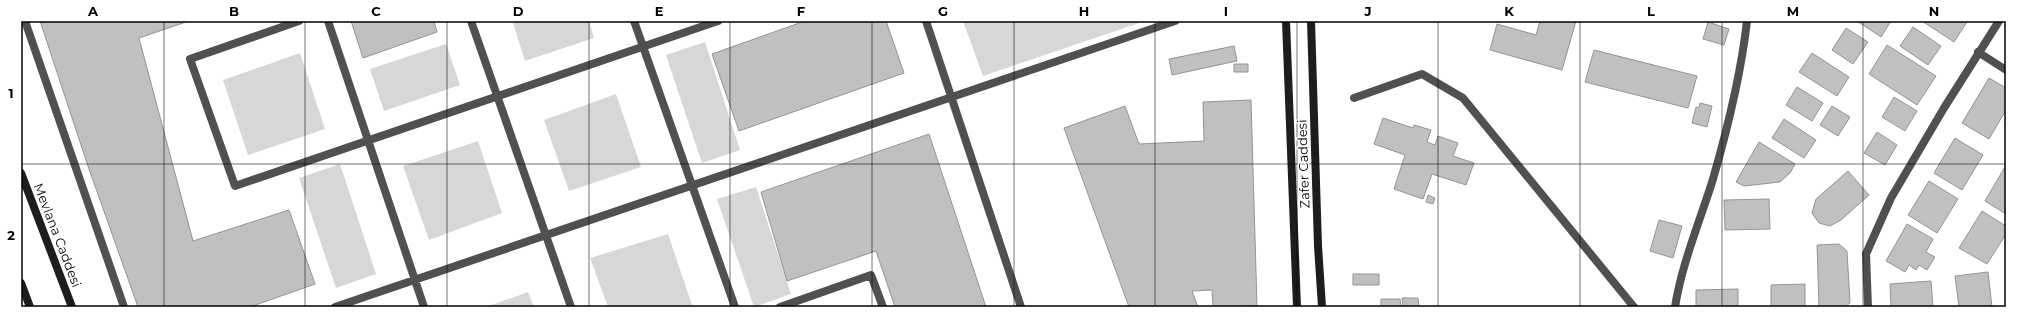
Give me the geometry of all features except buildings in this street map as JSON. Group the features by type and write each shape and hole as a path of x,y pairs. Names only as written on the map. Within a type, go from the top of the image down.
{"main road":[{"name":"Zafer Caddesi","path":"1286,21 1297,307"},
{"name":"Zafer Caddesi","path":"1311,21 1318,246 1322,307"},
{"name":"Mevlana Caddesi","path":"21,172 72,307"},
{"path":"21,283 30,307"}],"street":[{"path":"25,21 124,307"},
{"path":"299,21 190,58 235,186 718,21"},
{"path":"328,21 424,307"},
{"path":"471,21 571,307"},
{"path":"634,21 735,307"},
{"path":"926,21 1021,307"},
{"path":"335,307 1175,21"},
{"path":"1675,307 1678,288 1715,170 1742,60 1747,21"},
{"path":"1868,307 1866,254 1871,241 1891,198 1978,52 1999,21"},
{"path":"1978,52 2006,70"},
{"path":"1354,98 1422,74 1463,98 1634,307"},
{"path":"780,307 871,275 883,307"}],"shaded area":[{"path":"517,21 589,21 594,38 525,61 513,23"},
{"path":"963,21 1145,21 983,76"},
{"path":"705,42 740,150 702,163 666,55"},
{"path":"446,44 460,85 384,111 370,69"},
{"path":"300,53 325,129 248,155 223,80"},
{"path":"616,94 641,167 569,191 544,120"},
{"path":"478,141 502,213 429,240 403,166"},
{"path":"340,164 376,274 336,288 299,178"},
{"path":"756,187 791,294 754,307 717,199"},
{"path":"668,234 692,305 687,307 608,307 590,258"},
{"path":"528,292 534,307 486,307"}]}
